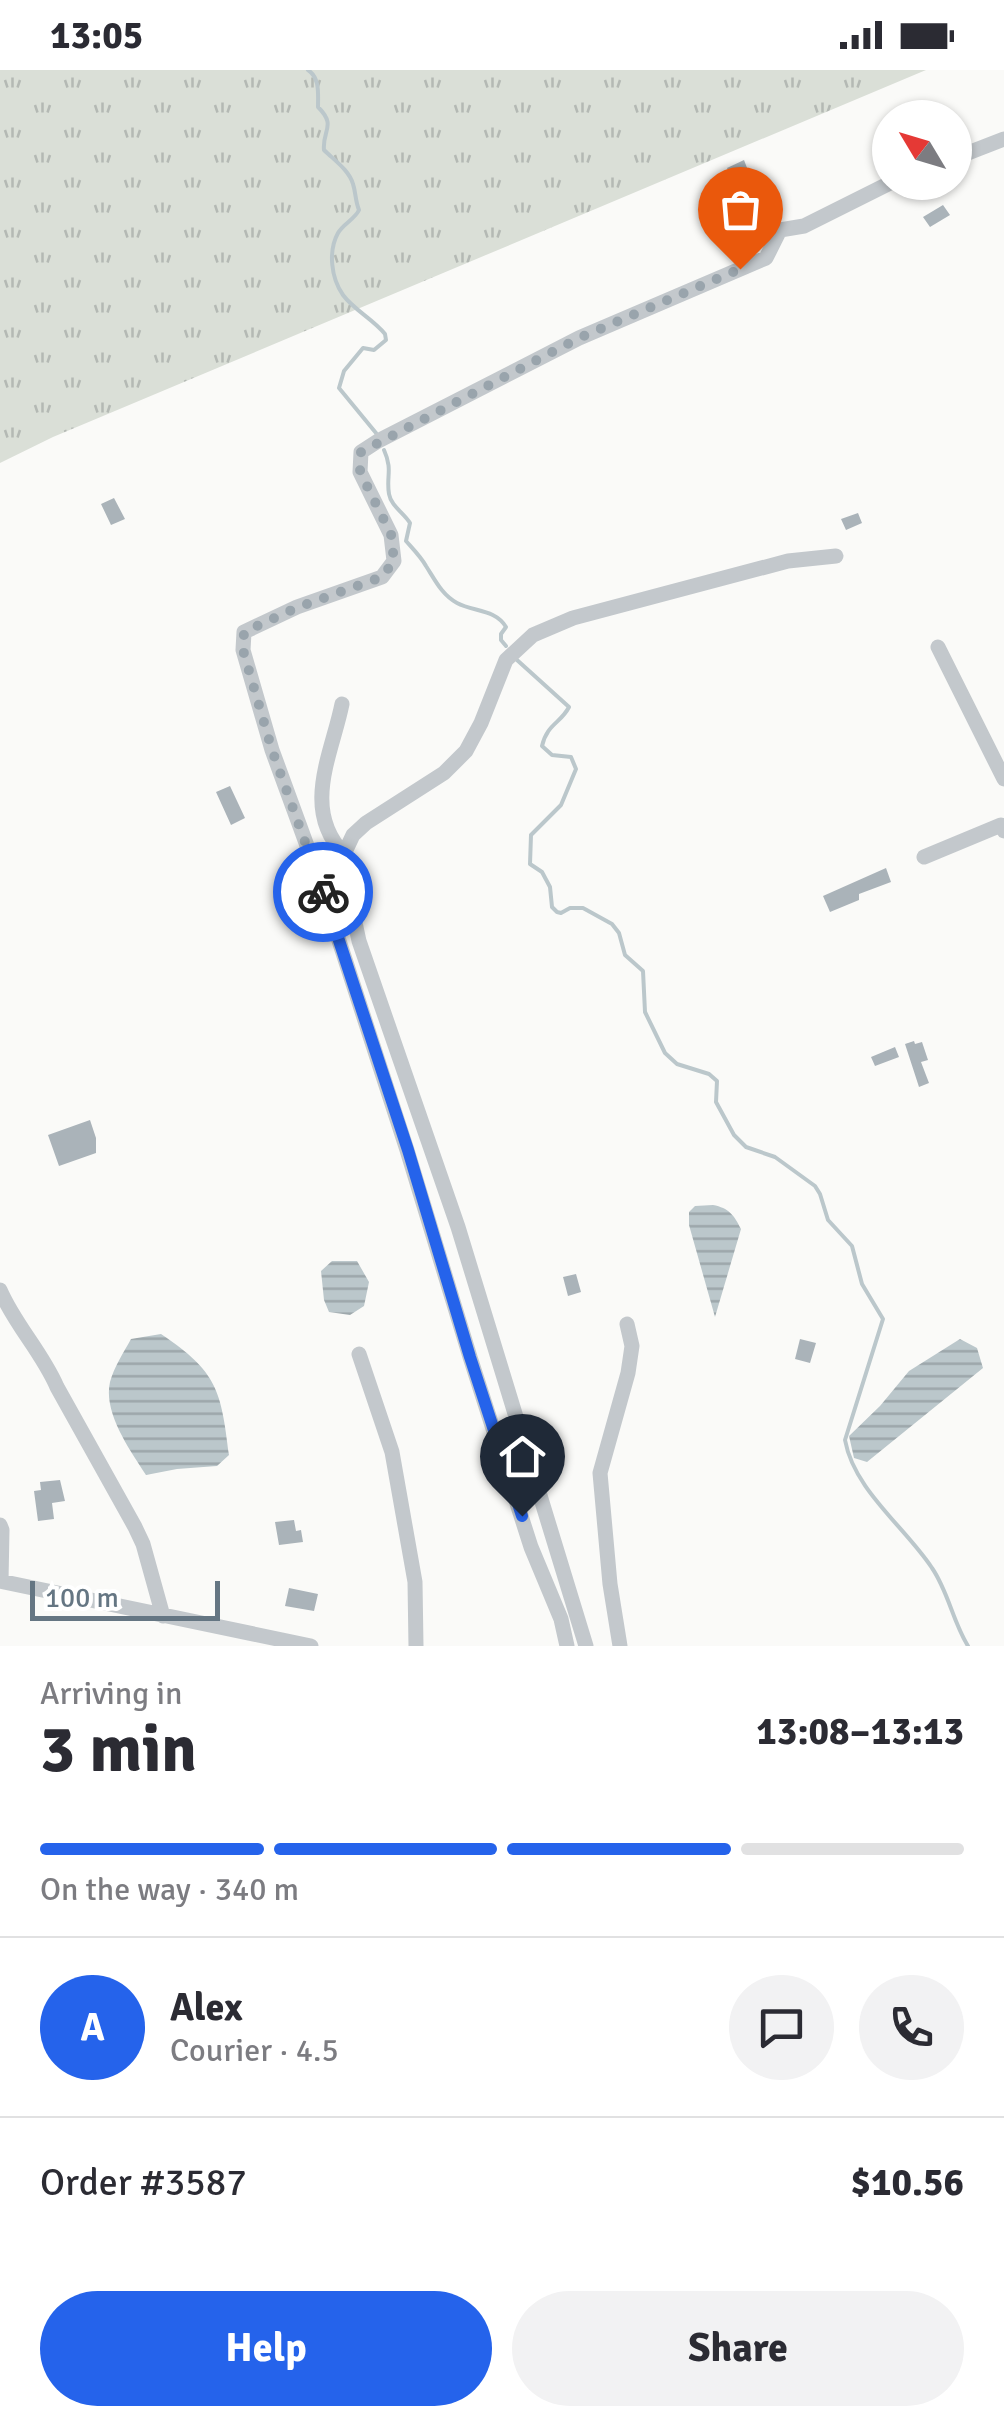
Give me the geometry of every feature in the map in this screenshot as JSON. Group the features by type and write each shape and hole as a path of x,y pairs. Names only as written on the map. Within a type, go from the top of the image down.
{"street":[{"path":"972,151 1004,139"},
{"path":"567,1646 561,1619 531,1547 317,873 272,750 243,650 244,632 296,608 382,577 394,561 391,534 360,472 361,452 579,338 766,258 780,230 804,226 872,192"},
{"path":"586,1646 458,1227 359,941 344,854 353,835 366,823 444,773 466,751 482,723 506,660 533,635 573,618 734,576 788,562 836,556"},
{"path":"938,647 1004,779"},
{"path":"342,704 320,791 328,829 344,854"},
{"path":"924,857 1001,825 1004,831"},
{"path":"0,1290 15,1320 49,1367 135,1527 163,1616"},
{"path":"620,1646 600,1474 628,1373 632,1346 627,1324"},
{"path":"359,1354 392,1452 415,1582 416,1646"},
{"path":"0,1526 0,1581 311,1646"}],"green space":[{"path":"0,70 926,70 53,437 0,463"}],"shaded area":[{"path":"713,1205 730,1213 741,1229 715,1317 689,1225 689,1212 695,1206"},
{"path":"332,1261 357,1261 369,1282 364,1306 350,1315 329,1312 324,1300 321,1271"},
{"path":"161,1334 195,1360 219,1399 229,1455 217,1466 146,1475 114,1418 110,1382 122,1354 131,1339"},
{"path":"960,1339 977,1348 983,1368 867,1462 854,1458 849,1436 909,1371"}],"building":[{"path":"744,160 749,173 733,182 727,168"},
{"path":"943,205 950,215 930,227 923,217"},
{"path":"748,216 762,241 751,251 736,223"},
{"path":"114,498 125,519 111,525 101,504"},
{"path":"858,513 862,523 846,530 841,519"},
{"path":"230,786 245,818 231,825 216,792"},
{"path":"886,868 891,882 859,894 859,900 830,912 823,896"},
{"path":"922,1042 928,1060 921,1062 929,1083 919,1087 905,1044"},
{"path":"895,1047 899,1057 875,1066 871,1057"},
{"path":"90,1120 96,1153 59,1166 48,1135"},
{"path":"576,1274 581,1292 568,1296 563,1277"},
{"path":"800,1339 816,1343 810,1363 795,1359"},
{"path":"60,1480 65,1501 52,1503 54,1519 38,1521 34,1491 41,1490 40,1482"},
{"path":"294,1520 303,1542 279,1545 275,1522"},
{"path":"289,1588 318,1594 314,1611 285,1606"}],"waterway":[{"path":"308,70 316,82 318,107 327,119 324,150 351,179 359,210 335,240 332,264 336,281 347,300 385,334 386,340 374,350 363,348 344,371 339,388 376,433"},
{"path":"384,450 390,498 410,523 406,541 447,596 501,621 506,627 501,634 506,646"},
{"path":"517,660 569,707 547,733 542,746 552,755 571,757 576,769 561,805 531,835 530,864 542,872 557,912 583,908 612,924 625,955 643,971 645,1012 665,1053 677,1064 709,1074 717,1081 716,1102 734,1135 746,1147 775,1157 815,1186 828,1220 852,1246 862,1284 883,1319 845,1440 850,1458 869,1492 932,1568 968,1646"}],"way so far":[{"path":"323,892 272,750 243,650 244,632 296,608 382,577 394,561 391,534 360,472 361,452 579,338 740,269"}],"route":[{"path":"323,892 522,1516"}]}
